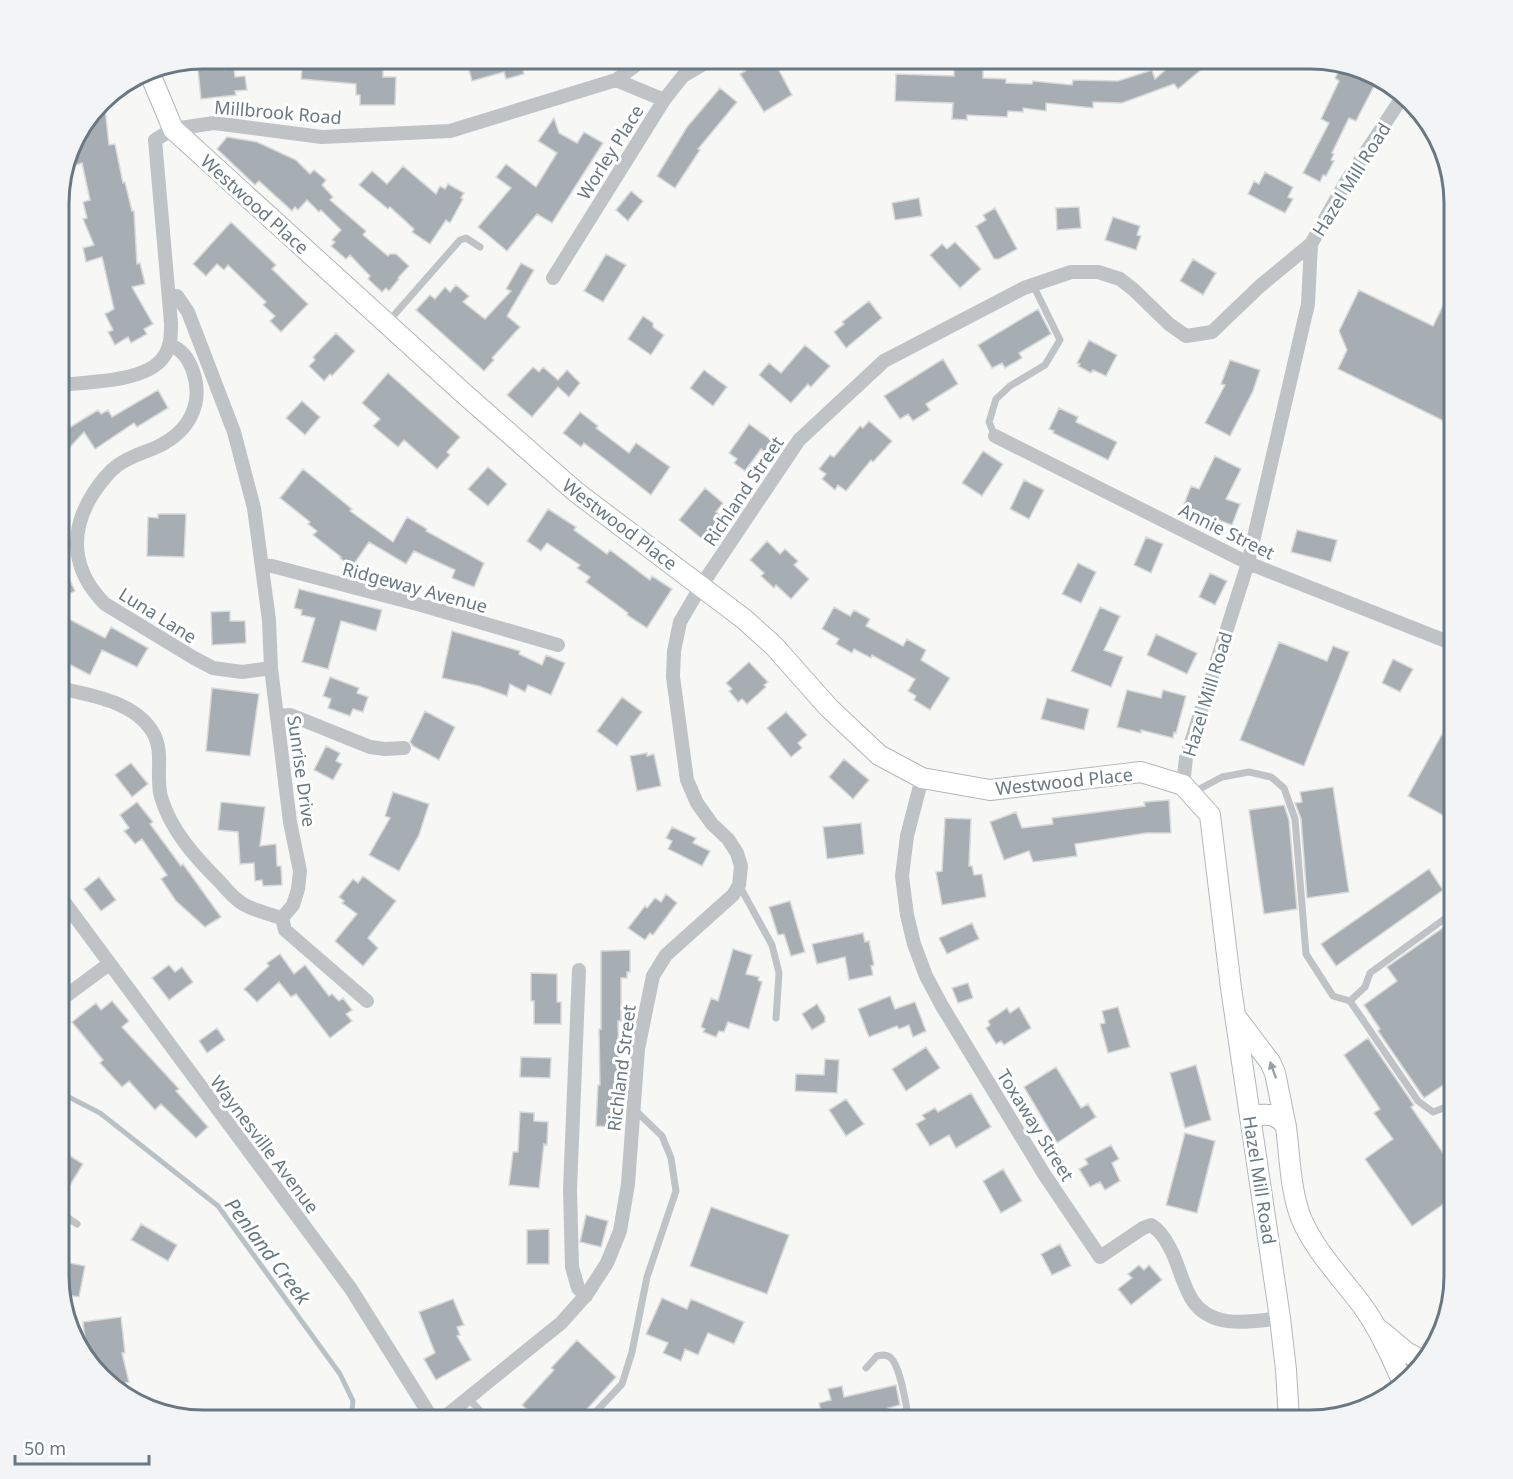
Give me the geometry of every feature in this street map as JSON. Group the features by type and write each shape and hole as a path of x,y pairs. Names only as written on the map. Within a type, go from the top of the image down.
{"street":[{"name":"Millbrook Road","path":"173,129 214,123 322,137 450,131 616,80 631,69"},
{"name":"Worley Place","path":"554,278 664,100 683,76 695,69"},
{"name":"Westwood Place","path":"152,79 173,129 386,324 576,492 744,619 774,646 829,708 879,756 922,778 990,790 1141,772 1187,789"},
{"path":"616,80 664,100"},
{"name":"Hazel Mill Road","path":"1288,1410 1280,1318 1235,1016 1210,815 1187,789 1185,758 1248,563 1308,304 1311,244 1346,182 1399,103"},
{"path":"69,384 115,380 149,370 162,359 169,345 171,323 156,140 173,129"},
{"name":"Richland Street","path":"453,1410 561,1323 586,1296 607,1263 621,1231 638,1049 653,976 666,955 733,895 739,885 741,866 737,853 728,839 712,824 697,803 687,780 673,677 674,651 680,622 701,586 799,440 884,361 1033,285 1071,272 1098,272 1120,279 1169,324 1186,336 1212,332 1260,286 1311,244"},
{"name":"Sunrise Drive","path":"169,296 174,295 181,299 188,312 234,432 254,508 269,620 271,668 290,822 300,871 298,889 292,905 282,918"},
{"name":"Luna Lane","path":"169,345 179,349 185,355 193,372 196,390 195,409 188,425 172,438 119,464 100,483 85,507 81,519 77,556 81,570 94,593 105,604 213,668 242,672 271,668"},
{"name":"Annie Street","path":"995,436 1248,563 1444,640"},
{"name":"Ridgeway Avenue","path":"262,566 272,566 421,605 558,645"},
{"path":"69,691 109,701 140,717 158,743 160,757 158,780 162,798 168,815 185,845 240,902 282,918 285,930 367,1001"},
{"path":"277,716 290,715 370,747 404,748"},
{"name":"Toxaway Street","path":"922,778 907,836 902,876 914,944 926,976 942,1006 1044,1174 1100,1257 1151,1225 1160,1231 1175,1259 1191,1299 1206,1314 1220,1320 1242,1323 1280,1318"},
{"name":"Waynesville Avenue","path":"69,909 351,1289 427,1410"},
{"path":"69,994 109,964"},
{"path":"579,969 570,1189 572,1267 579,1288 586,1296"},
{"path":"1235,1016 1270,1062 1275,1073 1286,1127 1293,1182 1302,1219 1313,1241 1374,1324 1399,1376"},
{"path":"1250,1116 1272,1115 1283,1122 1286,1127"},
{"path":"1374,1324 1406,1352 1416,1357"}],"lane":[{"path":"386,324 460,240 466,238 480,246"},
{"path":"995,436 989,422 996,399 1010,386 1045,365 1060,340 1033,285"},
{"path":"1187,789 1222,777 1249,772 1270,777 1284,788 1295,819 1305,919 1306,954 1333,996 1350,1001 1418,1101 1432,1112 1444,1108"},
{"path":"739,885 772,945 779,973 776,1018"},
{"path":"1350,1001 1365,987 1370,973 1444,921"},
{"path":"597,1410 622,1384 632,1352 647,1277 676,1191 671,1158 662,1137 633,1108"},
{"path":"69,1219 77,1224"},
{"path":"866,1368 877,1356 886,1355 892,1359 897,1369 907,1410"},
{"path":"468,1398 479,1410"}],"building":[{"path":"198,69 234,69 235,77 245,76 247,90 235,91 236,95 201,99"},
{"path":"302,69 383,69 383,77 396,77 395,105 360,105 360,95 356,95 356,84 301,79"},
{"path":"469,69 523,69 524,74 506,79 504,72 472,81"},
{"path":"748,69 778,69 792,95 764,112 740,74"},
{"path":"954,69 983,69 983,78 1006,79 1006,83 1032,84 1033,81 1072,85 1073,80 1118,81 1152,70 1155,79 1166,69 1202,69 1178,89 1174,84 1122,103 1093,102 1093,108 1046,103 1046,111 1023,108 1023,112 1008,111 1007,117 967,115 967,120 952,119 953,103 895,101 896,74 954,76"},
{"path":"1338,72 1353,76 1374,86 1356,121 1349,118 1332,153 1334,154 1331,160 1334,161 1320,182 1303,173 1329,123 1321,119 1339,81 1335,78"},
{"path":"720,88 737,102 698,149 700,150 675,188 657,176 687,127"},
{"path":"105,112 109,145 115,144 123,183 125,182 132,211 134,211 137,264 140,263 145,284 132,287 153,324 144,329 147,334 131,343 128,337 115,345 108,332 113,330 105,314 114,309 102,257 86,262 83,248 94,245 83,219 87,218 83,202 90,200 82,163 76,165 87,136"},
{"path":"554,118 559,133 577,143 584,132 603,143 552,223 537,214 507,251 478,227 511,188 496,177 506,164 536,187 557,153 538,141"},
{"path":"227,137 257,142 296,160 310,174 314,170 326,180 322,185 333,197 330,200 366,231 363,235 388,256 396,254 409,266 389,291 386,288 382,292 368,279 370,276 350,255 346,259 331,246 335,242 332,240 341,230 321,210 319,212 307,200 298,210 295,207 292,211 259,181 255,185 217,149"},
{"path":"403,166 436,194 440,186 445,189 448,184 464,193 450,223 446,220 430,244 412,232 414,229 390,207 388,209 359,185 372,171 387,184"},
{"path":"1265,172 1293,187 1288,197 1293,199 1285,213 1248,194 1254,181 1259,184"},
{"path":"631,191 643,201 628,221 616,210"},
{"path":"919,198 922,216 895,220 892,203"},
{"path":"1079,207 1081,228 1057,230 1056,208"},
{"path":"995,208 1017,249 999,259 994,259 976,226 986,220 983,215"},
{"path":"1113,217 1140,226 1137,235 1141,236 1136,250 1105,240"},
{"path":"231,222 276,265 272,269 308,304 281,332 270,321 275,316 263,305 266,302 228,265 224,270 217,264 206,276 193,264"},
{"path":"955,242 981,269 960,288 930,255 942,244 947,249"},
{"path":"606,254 626,265 603,302 584,291"},
{"path":"1193,259 1216,273 1203,295 1180,281"},
{"path":"521,263 534,270 507,316 520,327 492,358 494,360 484,371 416,310 430,295 435,299 445,287 450,292 456,285 469,296 463,302 485,319 511,291 506,289"},
{"path":"1359,290 1433,326 1444,303 1444,421 1338,369 1347,350 1339,331"},
{"path":"869,301 882,318 846,348 834,332 844,324 842,322"},
{"path":"1038,309 1051,334 1019,353 1022,358 1005,368 1002,363 992,368 978,345"},
{"path":"643,316 664,335 651,355 628,339"},
{"path":"336,333 355,351 332,376 330,374 324,381 309,366 315,360 313,357"},
{"path":"1089,340 1117,355 1106,376 1093,370 1091,373 1078,366 1080,364 1077,363"},
{"path":"805,345 830,366 811,387 808,384 791,403 759,375 769,363 781,373"},
{"path":"943,359 958,384 926,404 930,410 913,421 908,414 900,419 884,396"},
{"path":"1230,360 1260,370 1253,391 1230,436 1205,423 1225,385 1221,384"},
{"path":"533,367 539,372 543,367 558,380 567,370 580,383 569,397 558,387 532,417 507,395"},
{"path":"704,370 727,387 713,406 690,388"},
{"path":"388,373 460,437 447,452 450,455 437,469 404,440 398,447 373,426 380,419 362,403"},
{"path":"158,390 168,408 137,427 134,423 95,449 84,432 69,448 69,428 98,410 101,414 108,410 112,417"},
{"path":"302,401 320,417 305,435 286,418"},
{"path":"1059,408 1078,417 1076,422 1117,442 1108,460 1049,429"},
{"path":"580,412 598,426 596,428 629,453 636,443 670,467 651,495 584,443 581,447 563,433"},
{"path":"869,421 892,441 873,462 871,460 846,491 838,485 835,490 822,479 826,474 819,469 830,455 834,457 860,426 863,428"},
{"path":"749,424 774,442 766,453 761,449 745,471 734,463 737,459 729,453"},
{"path":"983,451 1003,464 982,496 962,483"},
{"path":"1215,456 1241,469 1226,499 1240,504 1232,525 1183,507 1191,486 1199,489"},
{"path":"488,467 507,484 488,506 468,489"},
{"path":"303,469 352,509 350,511 393,542 407,517 427,529 426,531 484,563 474,587 452,578 455,570 414,551 406,564 369,542 352,567 313,535 317,531 308,524 310,522 280,498"},
{"path":"1024,480 1044,490 1029,519 1010,509"},
{"path":"705,488 723,503 716,512 726,520 707,543 679,520"},
{"path":"548,509 576,527 574,530 607,554 610,550 650,580 652,576 672,589 647,628 586,582 590,577 577,568 580,565 547,543 541,551 527,541"},
{"path":"158,514 186,514 184,557 147,556 148,517 158,518"},
{"path":"1297,530 1337,540 1331,562 1291,552"},
{"path":"1146,537 1163,544 1151,573 1134,565"},
{"path":"767,541 780,554 785,549 798,561 794,565 809,579 791,599 776,585 774,588 761,576 764,573 750,560"},
{"path":"1078,563 1096,572 1081,603 1062,594"},
{"path":"1210,573 1227,581 1215,605 1199,597"},
{"path":"69,579 75,591 69,594"},
{"path":"299,589 382,610 376,631 341,621 328,669 302,662 315,618 301,615 302,610 294,608"},
{"path":"834,607 850,616 854,610 870,619 866,626 903,646 907,639 926,650 921,660 950,678 930,710 914,700 916,696 908,691 915,679 872,655 871,658 854,649 852,653 836,644 839,639 822,629"},
{"path":"1100,607 1120,616 1104,650 1123,657 1111,687 1071,671"},
{"path":"230,611 230,621 245,621 246,643 212,645 211,612"},
{"path":"69,619 105,638 111,627 148,648 137,667 102,650 90,675 69,664"},
{"path":"452,631 520,651 519,654 542,665 546,655 565,663 551,695 528,685 525,692 510,684 507,696 479,686 442,678"},
{"path":"1156,634 1197,653 1187,674 1147,655"},
{"path":"1279,642 1327,661 1333,646 1349,652 1304,766 1240,740"},
{"path":"1393,659 1413,669 1400,692 1382,683"},
{"path":"749,662 768,682 764,685 766,687 747,704 742,699 738,702 729,691 732,689 726,683"},
{"path":"330,677 359,688 357,693 368,697 363,712 353,709 350,716 328,708 331,699 323,696"},
{"path":"212,688 259,694 250,756 206,751"},
{"path":"1127,690 1161,698 1163,690 1186,696 1173,738 1117,727"},
{"path":"622,697 642,712 617,746 597,731"},
{"path":"1047,698 1089,709 1084,730 1041,719"},
{"path":"425,711 455,727 439,760 413,746 410,742"},
{"path":"786,712 807,735 798,743 802,748 791,757 767,728"},
{"path":"1442,734 1444,735 1444,816 1408,796"},
{"path":"326,746 340,753 336,761 342,764 333,780 314,770"},
{"path":"647,753 647,756 654,754 661,786 637,791 630,756"},
{"path":"844,759 869,780 853,799 829,777"},
{"path":"131,763 148,784 132,797 115,775"},
{"path":"1333,787 1349,892 1307,898 1301,819 1295,803 1302,802 1300,792"},
{"path":"393,792 429,804 419,835 399,871 369,855 390,818 385,816"},
{"path":"1169,800 1171,833 1146,833 1075,844 1077,856 1033,862 1029,851 1004,860 990,822 1016,812 1022,828 1053,824 1052,818 1145,806 1144,802"},
{"path":"137,802 153,822 150,824 181,866 183,864 221,917 205,927 176,901 161,879 167,875 142,839 135,844 124,831 129,828 120,815"},
{"path":"221,802 265,807 260,846 276,844 277,866 281,866 282,885 263,886 262,880 255,881 254,863 240,864 238,832 218,830"},
{"path":"1284,805 1289,820 1297,909 1264,914 1249,810"},
{"path":"945,818 971,819 969,866 972,866 974,875 982,874 986,897 942,905 936,872 942,871"},
{"path":"861,823 864,854 827,859 823,827"},
{"path":"672,827 696,838 693,843 710,851 702,866 668,849 672,841 666,838"},
{"path":"1429,869 1443,890 1336,966 1321,944"},
{"path":"363,876 396,901 368,938 378,948 363,966 335,941 357,914 342,903 344,901 339,897 353,879 358,883"},
{"path":"99,877 116,900 101,911 84,889"},
{"path":"666,894 677,903 653,935 650,933 645,940 628,928 645,906 647,908 655,898 661,902"},
{"path":"790,901 805,952 791,956 784,934 778,935 769,907"},
{"path":"972,923 979,939 947,954 939,938"},
{"path":"1444,927 1444,1084 1424,1098 1378,1031 1380,1029 1364,1005 1397,981 1387,967"},
{"path":"863,933 865,942 869,941 874,965 871,966 873,975 849,980 845,957 817,964 812,944"},
{"path":"733,949 752,955 746,974 759,977 758,980 762,982 749,1029 728,1022 724,1032 719,1031 716,1037 703,1032 705,1029 701,1027 711,998 718,1001"},
{"path":"630,950 630,972 627,972 627,978 621,978 616,1127 596,1126 598,1085 600,1085 601,951"},
{"path":"280,954 294,974 305,965 329,996 332,994 339,1001 343,998 352,1010 346,1014 352,1021 330,1038 296,994 291,997 279,982 257,1002 244,989 269,966 267,963"},
{"path":"169,965 175,972 182,967 193,982 169,1000 152,978"},
{"path":"531,973 557,974 557,1002 561,1002 561,1024 534,1024"},
{"path":"968,983 973,998 958,1003 952,988"},
{"path":"890,996 895,1009 915,1002 926,1031 913,1037 909,1025 899,1029 897,1026 869,1037 858,1009"},
{"path":"112,1001 129,1021 122,1027 179,1089 176,1091 208,1127 196,1138 161,1104 155,1110 129,1081 122,1087 100,1063 103,1060 72,1022 96,1003 101,1010"},
{"path":"817,1004 825,1017 825,1022 812,1030 802,1014"},
{"path":"1019,1007 1031,1028 1004,1045 1001,1041 996,1044 986,1028 990,1025 988,1021 1007,1008 1010,1013"},
{"path":"1118,1007 1130,1047 1108,1053 1100,1024 1105,1023 1102,1011"},
{"path":"217,1028 225,1040 207,1053 199,1041"},
{"path":"1368,1038 1414,1105 1411,1107 1444,1154 1444,1204 1412,1226 1365,1159 1393,1139 1374,1113 1380,1109 1344,1055"},
{"path":"926,1047 940,1068 906,1091 892,1069"},
{"path":"521,1057 551,1058 550,1078 520,1077"},
{"path":"825,1059 839,1060 837,1093 795,1091 796,1074 824,1075"},
{"path":"1196,1065 1211,1120 1185,1128 1170,1073"},
{"path":"1056,1067 1081,1108 1088,1104 1096,1117 1057,1143 1024,1087"},
{"path":"971,1093 991,1127 956,1148 949,1135 930,1146 916,1124 925,1119 922,1115 935,1108 938,1112"},
{"path":"846,1099 864,1124 846,1136 829,1110"},
{"path":"520,1112 534,1113 534,1121 548,1122 547,1145 544,1144 539,1188 509,1185 513,1152 518,1152"},
{"path":"1185,1133 1215,1141 1197,1213 1166,1205"},
{"path":"1111,1145 1119,1159 1112,1163 1120,1181 1105,1190 1100,1182 1090,1187 1079,1169 1088,1164 1085,1159"},
{"path":"69,1155 83,1164 69,1187"},
{"path":"1003,1169 1022,1201 1001,1213 983,1181"},
{"path":"711,1207 789,1235 767,1294 690,1266"},
{"path":"586,1215 608,1221 601,1247 580,1242"},
{"path":"141,1224 177,1245 168,1261 131,1240"},
{"path":"549,1229 549,1264 527,1264 527,1230"},
{"path":"1060,1244 1071,1266 1052,1275 1041,1254"},
{"path":"69,1263 85,1266 79,1297 71,1296"},
{"path":"1139,1265 1144,1270 1149,1265 1162,1280 1131,1305 1118,1289 1132,1278 1128,1274"},
{"path":"662,1298 687,1309 691,1299 744,1322 734,1344 708,1333 698,1355 685,1349 681,1361 663,1353 668,1343 646,1334"},
{"path":"453,1299 464,1325 457,1327 460,1335 457,1336 471,1360 436,1380 424,1359 435,1353 419,1312"},
{"path":"121,1317 125,1353 122,1353 129,1382 121,1382 97,1358 85,1339 83,1322"},
{"path":"577,1340 616,1377 586,1410 528,1410 522,1405 554,1370 551,1368"},
{"path":"896,1385 900,1405 888,1408 889,1410 821,1410 819,1403 831,1400 828,1389 842,1386 844,1397"}],"waterway":[{"name":"Penland Creek","path":"69,1097 100,1113 218,1206 340,1374 353,1401 352,1410"}]}
